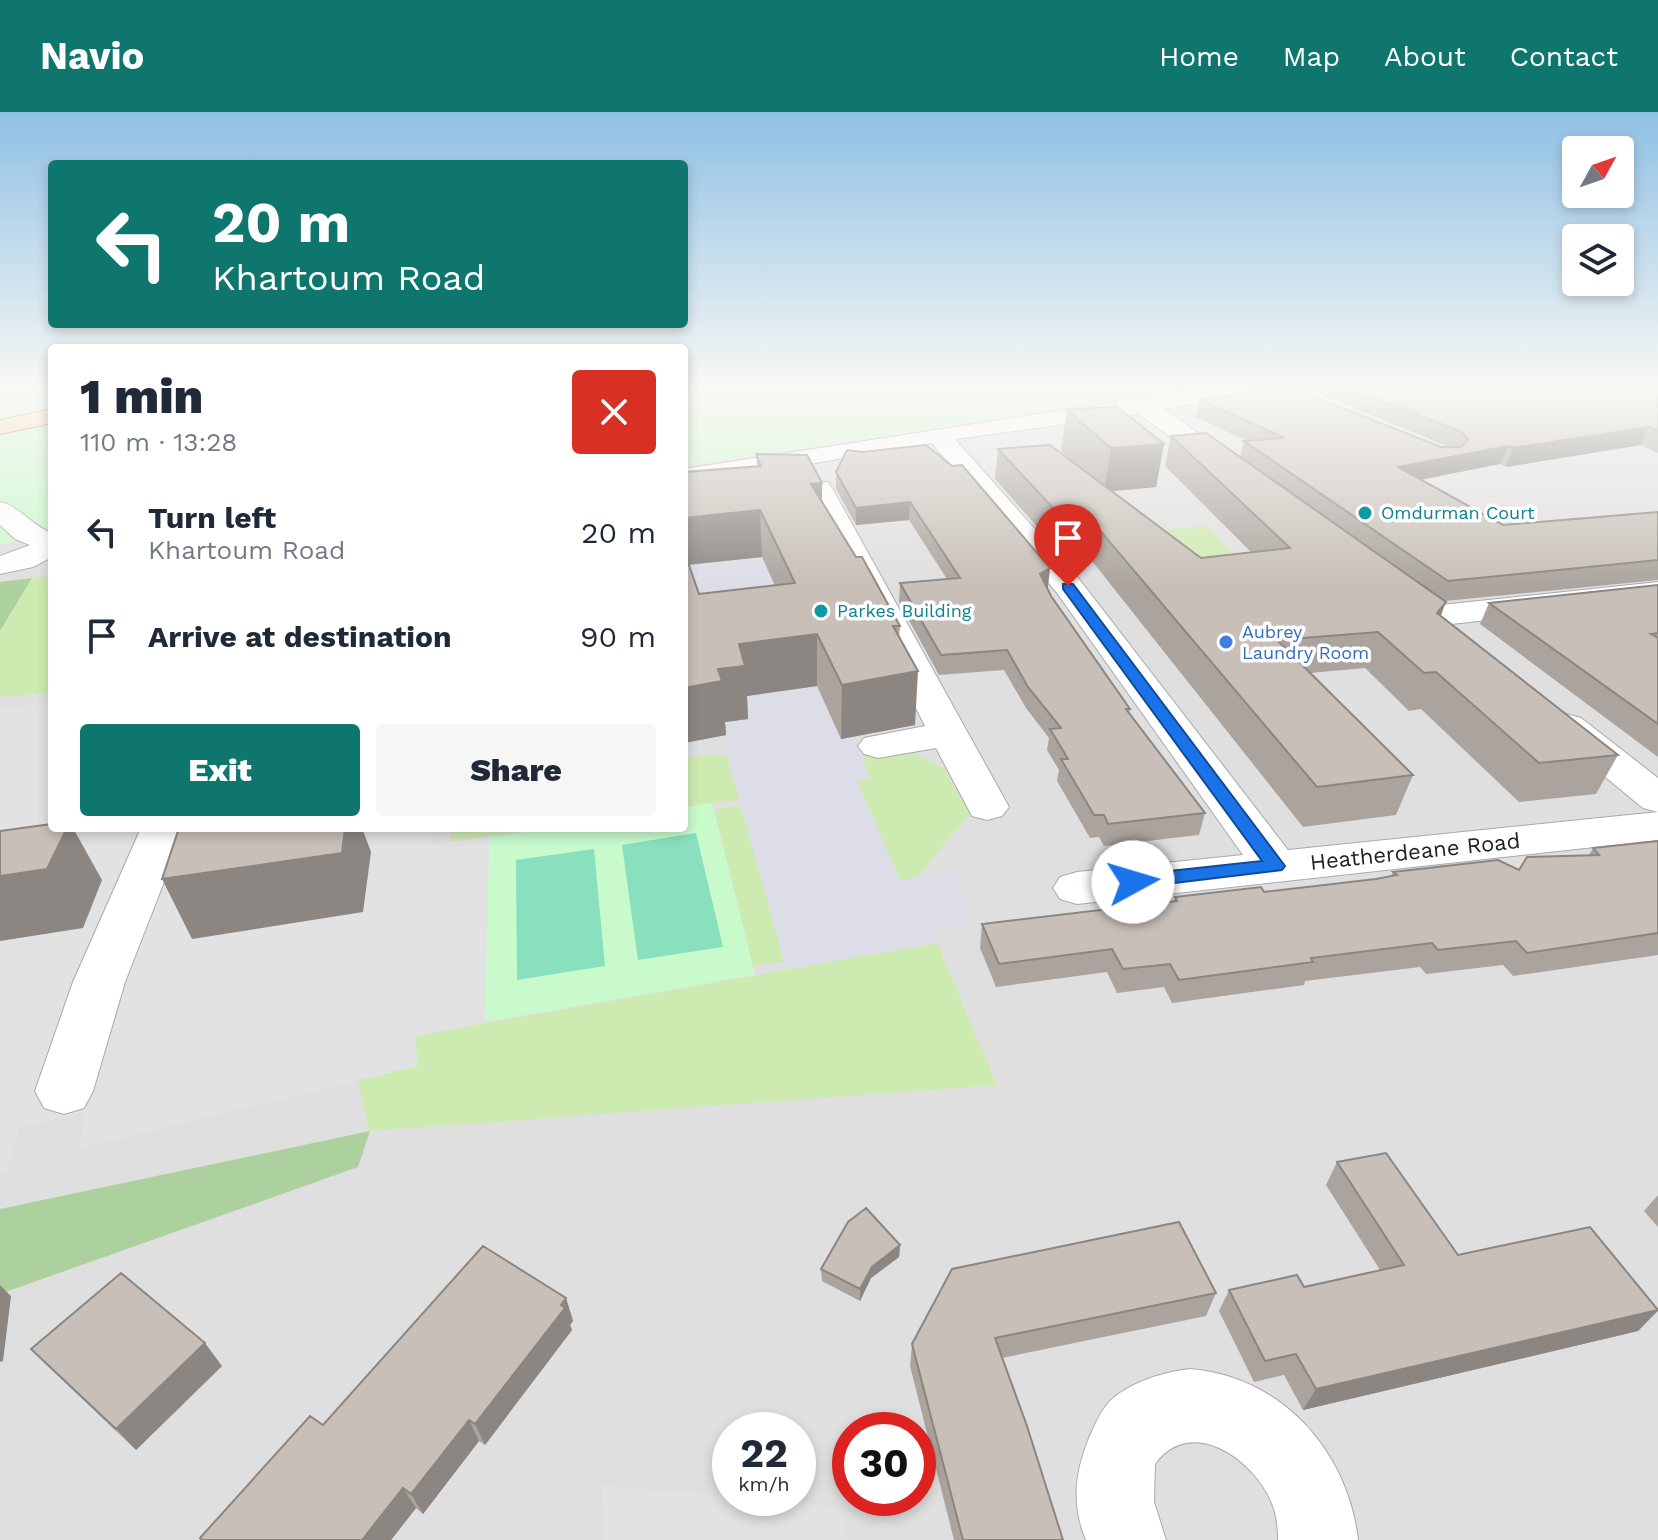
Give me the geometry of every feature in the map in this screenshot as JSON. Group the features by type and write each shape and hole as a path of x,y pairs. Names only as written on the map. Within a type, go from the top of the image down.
{"street":[{"path":"771,482 838,455"},
{"path":"955,455 1068,586 1275,866"},
{"path":"1212,455 1252,483"},
{"path":"688,477 818,488 987,807"},
{"path":"0,510 25,533 48,543"},
{"path":"0,565 22,560 48,547"},
{"path":"1462,641 1420,607 1658,592"},
{"path":"1545,708 1658,799"},
{"path":"878,746 947,734"},
{"name":"Heatherdeane Road","path":"1077,888 1658,826"},
{"path":"64,1091 99,982 161,832"},
{"path":"1126,1540 1119,1527 1113,1482 1122,1445 1143,1418 1174,1405 1210,1406 1248,1422 1280,1450 1304,1485 1318,1526 1318,1540"}],"shaded area":[{"path":"760,455 1658,455 1658,1540 0,1540 0,545 48,530 48,832 688,832 688,465"},
{"path":"762,557 796,634 703,644 688,582 688,565"},
{"path":"817,686 841,739 852,738 862,758 870,778 857,781 900,880 951,873 970,922 933,931 937,943 786,969 727,756 722,723 742,696"},
{"path":"48,703 48,832 176,832 167,861 357,832 433,832 432,844 489,838 485,1022 416,1036 417,1066 78,1149 86,1112 19,1128 7,1170 0,1172 0,708"},
{"path":"601,1485 712,1495 712,1516 816,1516 816,1505 832,1506 832,1516 843,1516 847,1540 605,1540"}],"green space":[{"path":"0,455 48,455 48,530 0,545"},
{"path":"688,455 760,455 688,465"},
{"path":"1207,526 1254,576 1193,583 1131,532"},
{"path":"48,576 48,692 0,697 0,631 32,578"},
{"path":"32,578 0,631 0,582"},
{"path":"916,754 945,770 970,813 916,878 900,880 857,781 870,778 862,758"},
{"path":"727,756 740,800 688,806 688,757"},
{"path":"712,803 755,975 485,1022 489,838 526,832 688,832 688,806"},
{"path":"743,805 786,961 753,966 714,809"},
{"path":"451,832 520,832 451,841"},
{"path":"696,833 723,947 638,960 622,845"},
{"path":"594,849 605,966 517,980 516,860"},
{"path":"937,943 997,1085 370,1131 358,1081 417,1066 416,1036"},
{"path":"370,1131 358,1167 0,1294 0,1209"}],"building":[{"path":"756,455 807,455 822,483 811,484 856,557 862,557 900,626 893,626 918,671 842,685 817,634 739,644 745,666 718,669 722,681 688,687 688,562 699,594 795,583 760,510 688,518 688,472 761,466"},
{"path":"845,455 938,455 952,466 962,465 1050,568 1040,574 1051,596 1130,709 1126,709 1205,813 1108,824 1104,815 1094,815 1061,759 1068,759 1050,729 1061,728 1028,687 1007,650 941,655 900,583 960,578 910,502 856,508 836,472"},
{"path":"1003,455 1063,455 1201,558 1290,548 1191,455 1237,455 1446,602 1437,613 1618,755 1539,763 1436,672 1424,673 1378,632 1277,640 1413,775 1317,787 1098,528 1081,538"},
{"path":"1264,455 1463,455 1398,467 1503,525 1658,512 1658,560 1448,581"},
{"path":"1658,585 1658,633 1651,634 1658,638 1658,724 1489,603"},
{"path":"48,825 48,832 65,832 47,869 0,876 0,831"},
{"path":"178,832 345,832 342,853 162,879"},
{"path":"1658,841 1658,933 1527,953 1516,941 1438,950 1432,943 1311,958 1313,962 1179,980 1170,964 1123,969 1112,949 999,964 982,924 1177,901 1175,897 1261,887 1264,892 1376,879 1397,875 1393,872 1498,860 1519,870 1527,857 1599,855 1593,848"},
{"path":"1386,1153 1458,1255 1590,1227 1658,1310 1316,1389 1296,1354 1265,1361 1229,1290 1297,1275 1304,1287 1404,1265 1337,1162"},
{"path":"866,1208 900,1245 872,1267 860,1289 821,1269 848,1222"},
{"path":"1179,1222 1216,1293 995,1338 1063,1540 963,1540 936,1436 936,1412 930,1412 912,1344 952,1269"},
{"path":"483,1246 566,1298 561,1305 565,1308 475,1424 469,1420 411,1494 403,1488 362,1540 202,1540 200,1538 310,1416 323,1425"},
{"path":"121,1273 205,1343 116,1429 31,1349"}],"place":[{"name":"Omdurman Court","path":"1365,513"},
{"name":"Parkes Building","path":"821,611"},
{"name":"Aubrey Laundry Room","path":"1226,642"}],"route":[{"path":"1068,586 1275,866 1133,882"}]}
